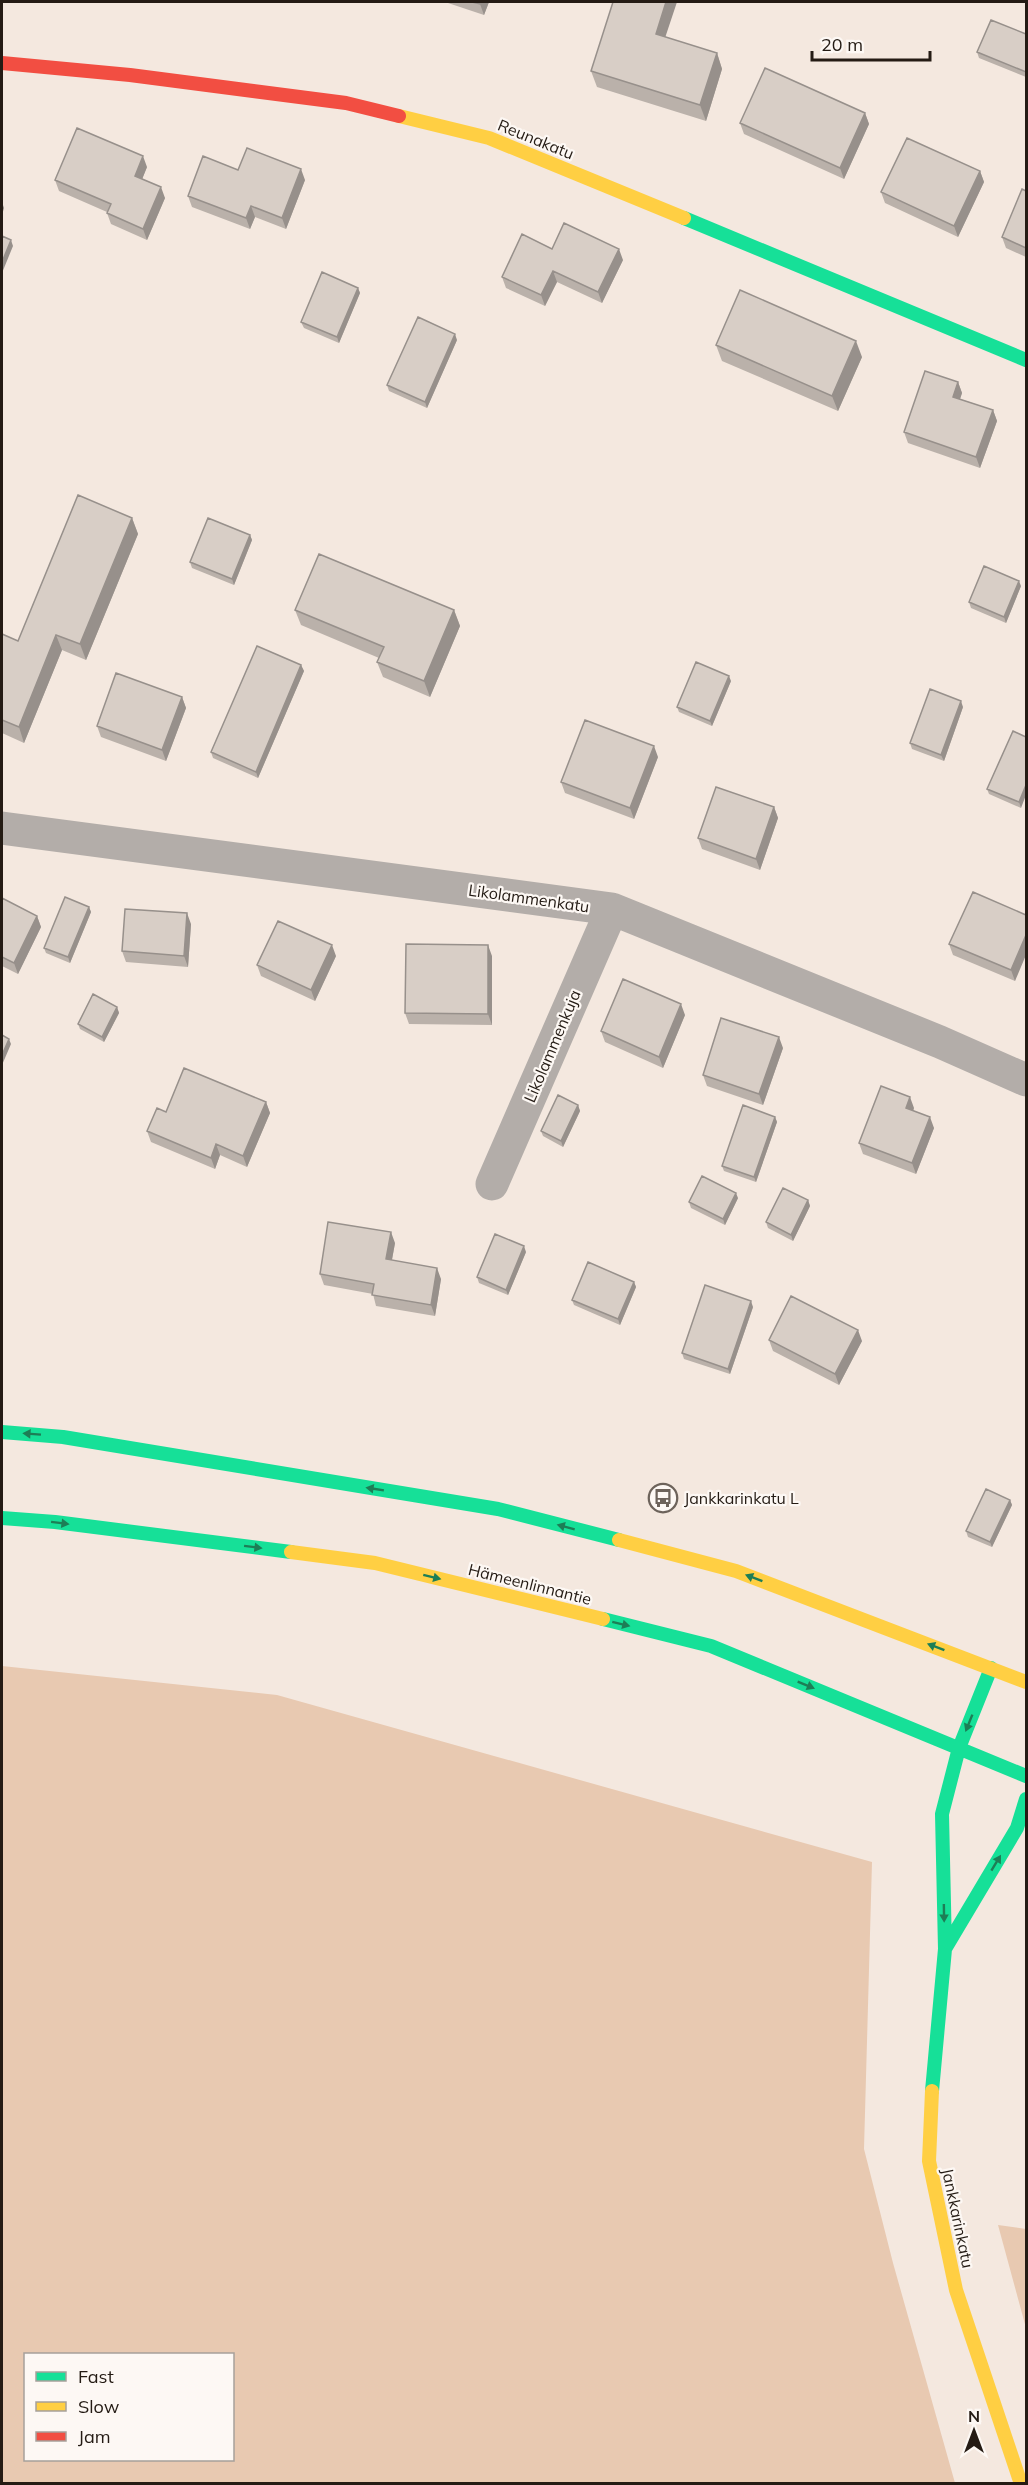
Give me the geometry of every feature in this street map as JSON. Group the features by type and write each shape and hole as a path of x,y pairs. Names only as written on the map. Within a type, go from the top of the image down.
{"main road":[{"name":"Reunakatu","path":"2,63 130,75 346,103 489,138 1026,360"},
{"path":"2,1432 63,1437 498,1509 736,1571 1026,1682"},
{"name":"Hämeenlinnantie","path":"2,1518 55,1522 375,1563 711,1646 1026,1776"},
{"name":"Jankkarinkatu","path":"991,1668 959,1748 942,1814 945,1949 934,2056 929,2161 956,2290 1021,2484"},
{"name":"Jankkarinkatu","path":"945,1949 1017,1828 1026,1799"}],"street":[{"name":"Likolammenkatu","path":"2,828 612,909 940,1042 1026,1080"},
{"name":"Likolammenkuja","path":"492,1184 612,909"}],"shaded area":[{"path":"2,1666 277,1695 872,1862 864,2149 893,2263 955,2483 2,2483"},
{"path":"998,2225 1026,2229 1026,2328"}],"building":[{"path":"613,2 666,2 656,34 717,53 700,105 591,71"},
{"path":"991,20 1026,34 1026,72 977,52"},
{"path":"765,68 865,113 840,168 740,123"},
{"path":"77,128 143,156 135,176 161,187 143,229 107,213 111,204 55,180"},
{"path":"907,138 980,171 954,226 881,192"},
{"path":"247,148 301,169 282,218 251,206 246,218 188,196 203,156 238,170"},
{"path":"1022,189 1026,191 1026,248 1002,237"},
{"path":"564,223 619,249 598,292 553,271 541,295 502,277 522,234 552,249"},
{"path":"2,236 11,240 2,262"},
{"path":"322,272 358,288 337,337 301,322"},
{"path":"740,290 856,341 832,396 716,345"},
{"path":"418,317 455,334 425,402 387,385"},
{"path":"925,371 958,382 953,397 993,410 976,457 904,432"},
{"path":"78,495 132,518 80,644 56,635 19,727 2,720 2,634 18,641"},
{"path":"208,518 250,535 232,579 190,562"},
{"path":"319,554 454,610 424,681 377,662 384,647 295,610"},
{"path":"984,566 1019,581 1004,617 969,602"},
{"path":"257,646 301,665 256,772 211,752"},
{"path":"696,662 729,676 710,721 677,707"},
{"path":"116,673 182,697 162,750 97,726"},
{"path":"930,689 961,701 941,755 910,743"},
{"path":"585,720 654,746 630,808 561,782"},
{"path":"1013,731 1026,737 1026,785 1019,802 987,789"},
{"path":"716,787 774,807 756,859 698,838"},
{"path":"973,892 1026,915 1026,935 1011,970 949,944"},
{"path":"65,897 89,907 68,957 44,948"},
{"path":"2,898 37,916 14,963 2,957"},
{"path":"125,909 187,913 184,956 122,951"},
{"path":"278,921 332,945 311,990 257,965"},
{"path":"406,944 488,945 488,1014 405,1013"},
{"path":"623,979 681,1004 659,1057 601,1031"},
{"path":"93,994 117,1007 102,1037 78,1024"},
{"path":"721,1018 779,1037 759,1094 703,1075"},
{"path":"2,1035 9,1039 2,1055"},
{"path":"184,1068 266,1102 243,1156 216,1144 211,1158 147,1131 157,1108 166,1112"},
{"path":"881,1086 910,1097 906,1108 930,1117 912,1163 859,1143"},
{"path":"558,1095 578,1105 561,1141 541,1131"},
{"path":"743,1105 775,1117 754,1177 722,1166"},
{"path":"702,1176 736,1193 723,1219 689,1202"},
{"path":"783,1188 808,1200 791,1235 766,1222"},
{"path":"328,1222 391,1232 386,1259 437,1268 431,1305 372,1295 374,1284 320,1274"},
{"path":"495,1234 524,1246 506,1290 477,1277"},
{"path":"588,1262 634,1282 618,1319 572,1300"},
{"path":"705,1285 751,1301 728,1369 682,1353"},
{"path":"791,1296 858,1330 835,1374 769,1340"},
{"path":"986,1489 1010,1500 990,1542 966,1531"}],"traffic: fast":[{"path":"684,218 1026,360"},
{"path":"2,1432 63,1437 498,1509 619,1540"},
{"path":"2,1518 55,1522 291,1552"},
{"path":"603,1619 711,1646 1026,1776"},
{"path":"932,2091 945,1949 942,1814 959,1748 991,1668"},
{"path":"945,1949 1017,1828 1026,1799"}],"traffic: slow":[{"path":"399,116 489,138 684,218"},
{"path":"619,1540 736,1571 1026,1682"},
{"path":"291,1552 375,1563 603,1619"},
{"path":"932,2091 929,2161 956,2290 1021,2484"}],"traffic: jam":[{"path":"2,63 130,75 346,103 399,116"}],"place":[{"name":"Jankkarinkatu L","path":"663,1498"}]}
